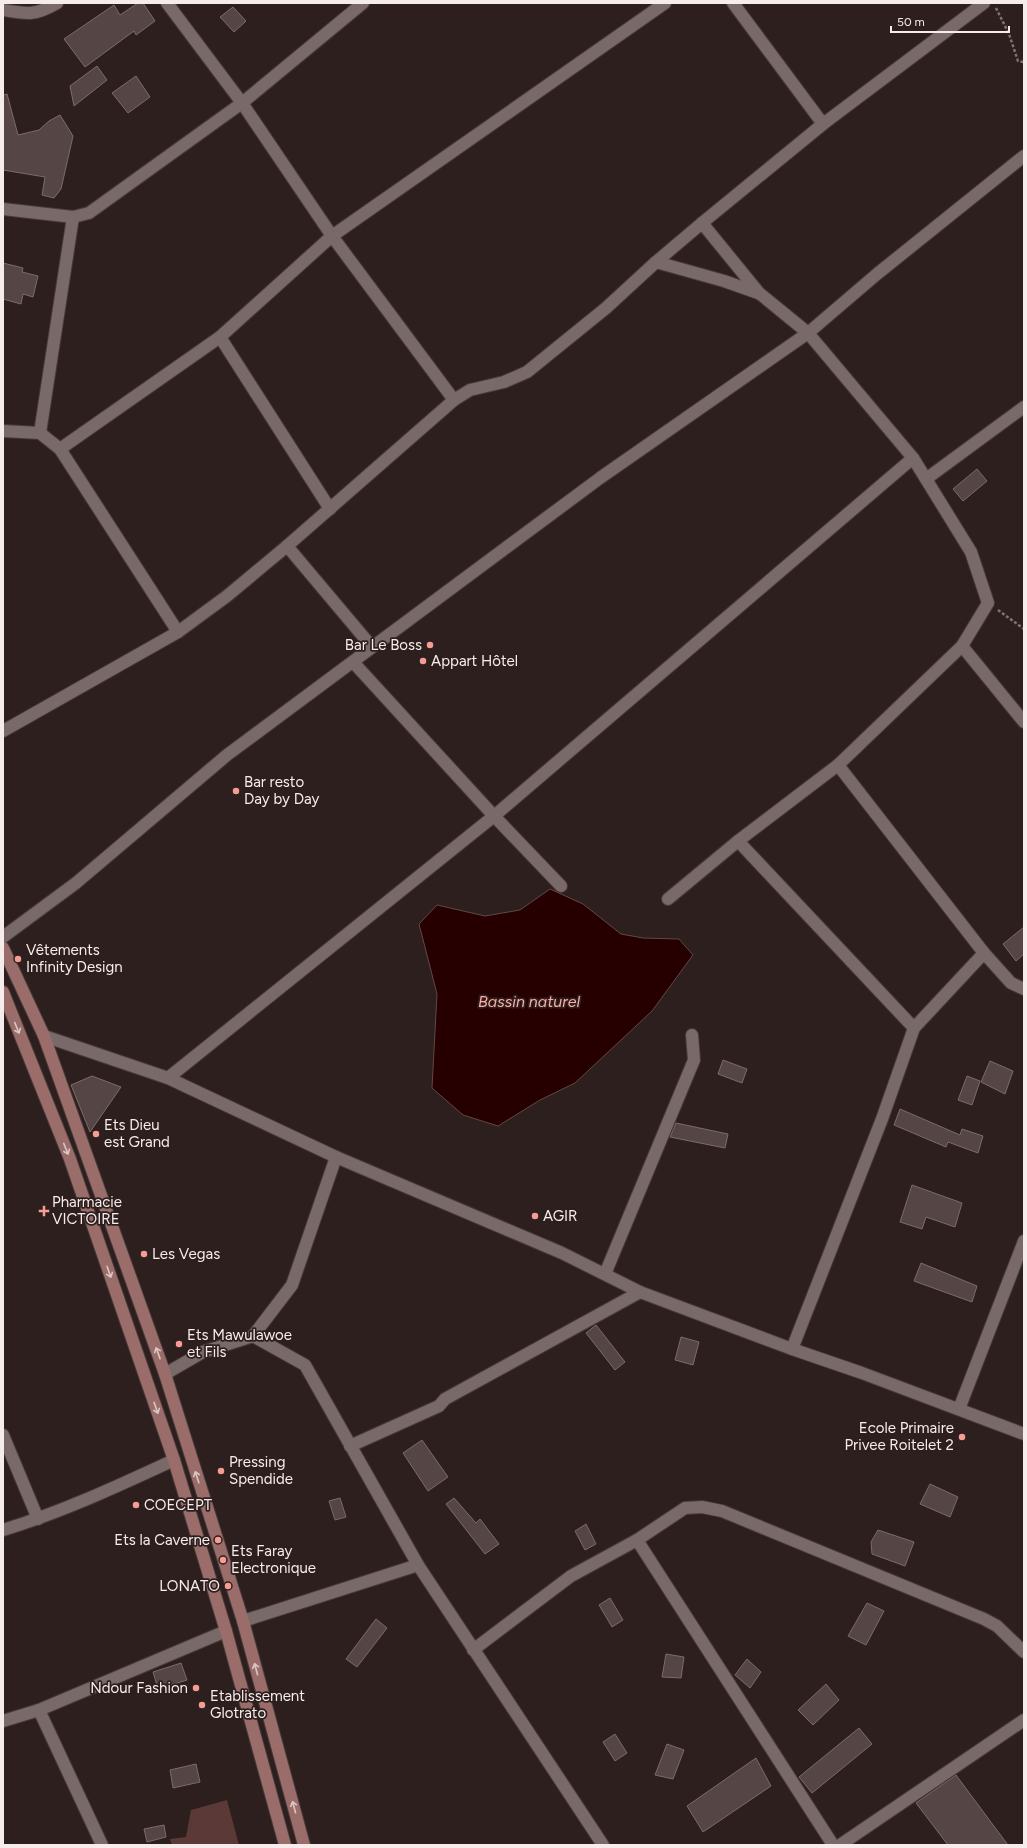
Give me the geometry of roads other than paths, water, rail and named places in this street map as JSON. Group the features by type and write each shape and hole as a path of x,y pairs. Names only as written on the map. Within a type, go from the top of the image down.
{"main road":[{"path":"3,948 44,1036 165,1374 243,1621 304,1845"},
{"path":"3,992 70,1159 174,1460 226,1631 285,1845"}],"street":[{"path":"3,10 32,14 46,9 56,3"},
{"path":"167,3 242,102 332,236 454,400"},
{"path":"3,209 73,217 89,213 242,102 363,3"},
{"path":"60,449 220,337 332,236 665,3"},
{"path":"733,3 823,124"},
{"path":"3,731 178,632 227,596 330,509 454,400 470,390 504,382 527,372 576,333 702,223 823,124 984,3"},
{"path":"3,937 76,883 227,755 600,478 808,332 877,274 1024,156"},
{"path":"40,433 73,217"},
{"path":"668,899 738,841 838,765 962,646 988,603 971,552 913,458 808,332 759,293 702,223"},
{"path":"656,262 717,279 759,293"},
{"path":"220,337 330,509"},
{"path":"926,479 1024,408"},
{"path":"3,431 40,433 60,449 178,632"},
{"path":"168,1078 494,816 913,458"},
{"path":"287,546 372,647"},
{"path":"962,646 1024,722"},
{"path":"353,662 494,816 561,886"},
{"path":"838,765 984,954 1011,983 1024,989"},
{"path":"738,841 914,1028"},
{"path":"792,1349 882,1119 914,1028 984,954"},
{"path":"605,1274 694,1060 692,1035"},
{"path":"44,1036 168,1078 336,1158 562,1253 640,1292 1024,1434"},
{"path":"165,1374 204,1352 253,1336 292,1285 336,1158"},
{"path":"959,1409 1024,1241"},
{"path":"350,1446 438,1406 444,1399 640,1292"},
{"path":"253,1336 305,1365 418,1565 603,1845"},
{"path":"3,1435 38,1519"},
{"path":"3,1530 38,1519 115,1488 174,1460"},
{"path":"473,1650 571,1576 636,1540 685,1508 702,1507 722,1511 984,1619 996,1626 1024,1652"},
{"path":"636,1540 833,1845"},
{"path":"243,1621 418,1565"},
{"path":"3,1720 39,1710 226,1631"},
{"path":"39,1710 102,1845"},
{"path":"840,1845 1024,1720"}],"water":[{"name":"Bassin naturel","path":"550,889 583,904 621,934 643,938 679,939 693,955 652,1011 575,1083 540,1100 498,1126 463,1115 432,1088 437,994 419,924 437,905 485,916 520,910"}],"place":[{"name":"Bar Le Boss","path":"430,645"},
{"name":"Appart Hôtel","path":"423,661"},
{"name":"Bar resto Day by Day","path":"236,791"},
{"name":"Vêtements Infinity Design","path":"18,959"},
{"name":"Ets Dieu est Grand","path":"96,1134"},
{"name":"Pharmacie VICTOIRE","path":"44,1211"},
{"name":"AGIR","path":"535,1216"},
{"name":"Les Vegas","path":"144,1254"},
{"name":"Ets Mawulawoe et Fils","path":"179,1344"},
{"name":"Ecole Primaire Privee Roitelet 2","path":"962,1437"},
{"name":"Pressing Spendide","path":"221,1471"},
{"name":"COECEPT","path":"136,1505"},
{"name":"Ets la Caverne","path":"218,1540"},
{"name":"Ets Faray Electronique","path":"223,1560"},
{"name":"LONATO","path":"228,1586"},
{"name":"Ndour Fashion","path":"196,1688"},
{"name":"Etablissement Glotrato","path":"202,1705"}]}
